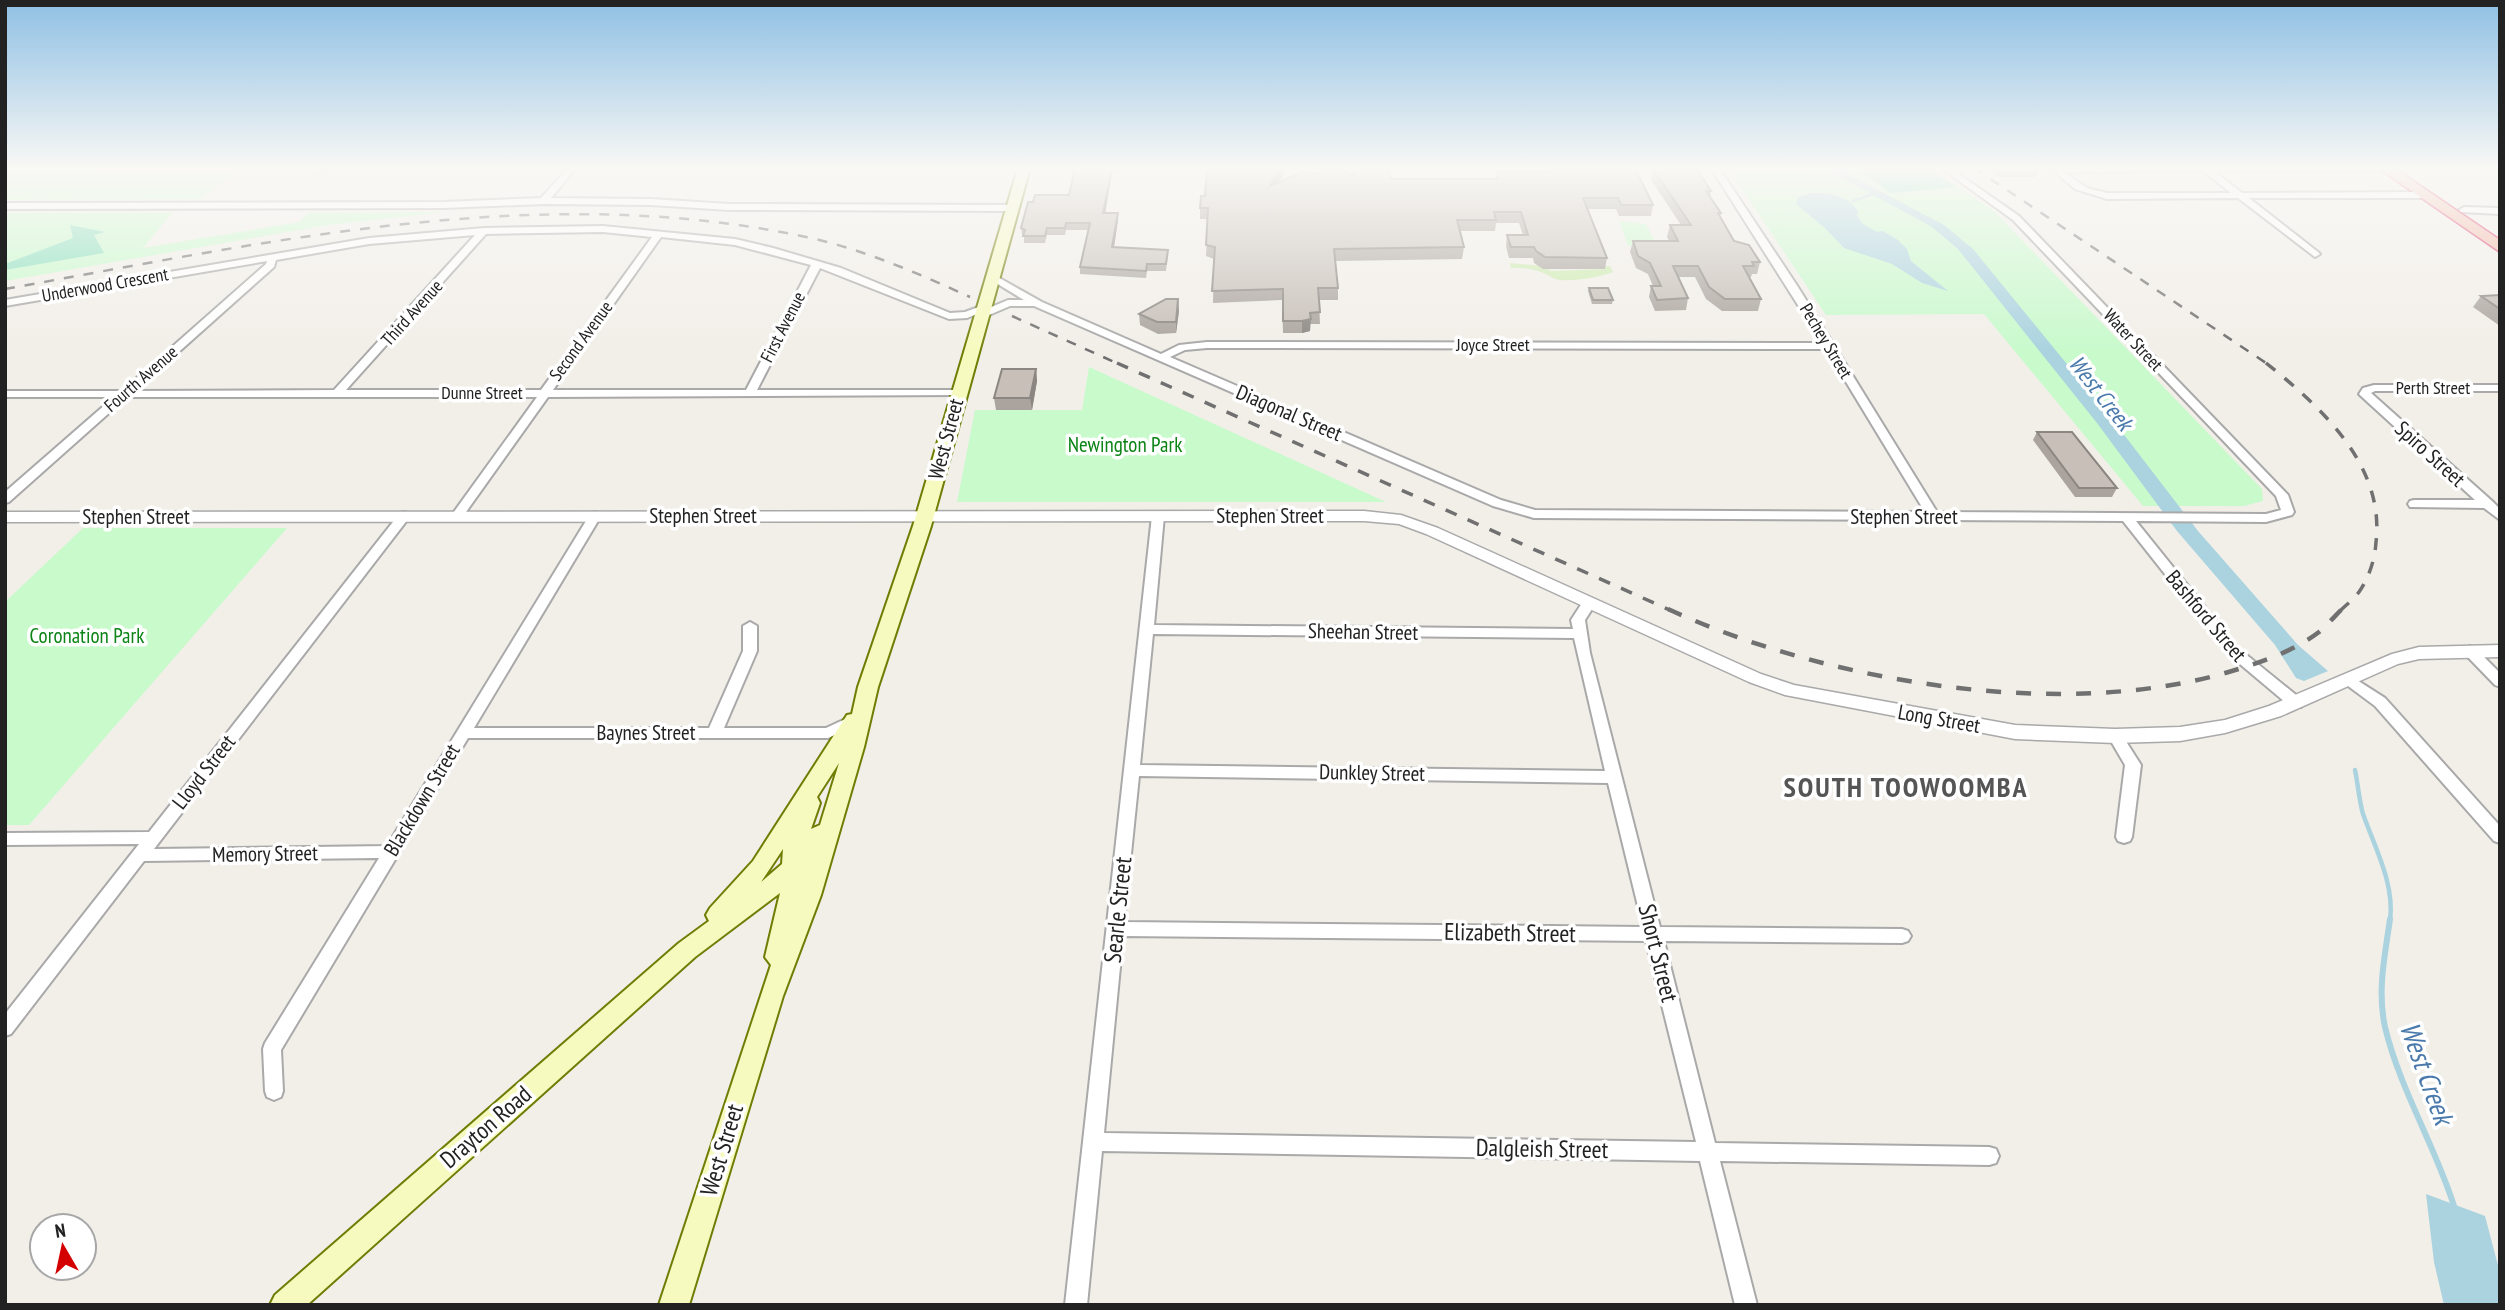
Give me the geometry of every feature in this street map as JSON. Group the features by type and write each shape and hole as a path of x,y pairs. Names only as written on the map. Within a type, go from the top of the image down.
{"highway":[{"path":"2473,229 2500,247"}],"main road":[{"name":"West Street","path":"858,715 925,516 958,393 1007,229"},
{"path":"771,996 804,912 854,747 858,715"},
{"path":"687,950 761,867 793,811 818,780 858,715"},
{"path":"687,950 762,895 809,853 854,747"},
{"path":"771,996 791,896 793,847 818,780"},
{"name":"Drayton Road","path":"285,1305 687,950"},
{"name":"West Street","path":"674,1305 771,996"}],"street":[{"name":"Underwood Crescent","path":"5,303 369,241 484,231 595,229"},
{"name":"Underwood Crescent","path":"604,229 735,242 818,264 942,314 958,316 983,312"},
{"name":"Pechey Street","path":"1754,229 1934,517"},
{"name":"Water Street","path":"2027,229 2282,495 2288,512 2266,518"},
{"path":"2283,229 2315,254"},
{"name":"Third Avenue","path":"338,393 484,231"},
{"name":"Second Avenue","path":"457,516 658,235"},
{"name":"Fourth Avenue","path":"5,499 271,265 272,256"},
{"name":"First Avenue","path":"750,392 812,270 818,264"},
{"name":"Diagonal Street","path":"994,278 1038,304 1161,358 1497,503 1542,515"},
{"name":"Diagonal Street","path":"983,312 1008,303 1038,304"},
{"name":"Joyce Street","path":"1161,358 1183,346 1207,345 1828,346"},
{"name":"Perth Street","path":"2367,390 2500,388"},
{"name":"Spiro Street","path":"2367,390 2365,394 2369,400 2500,516"},
{"name":"Dunne Street","path":"5,394 958,393"},
{"path":"2414,504 2500,504"},
{"name":"Stephen Street","path":"1542,515 2266,518"},
{"name":"Lloyd Street","path":"5,1028 404,516"},
{"name":"Blackdown Street","path":"274,1091 272,1049 595,516"},
{"name":"Searle Street","path":"1076,1305 1158,516"},
{"name":"Stephen Street","path":"5,517 1364,516 1401,520"},
{"name":"Bashford Street","path":"2127,518 2233,652 2296,702"},
{"name":"Long Street","path":"1401,520 1432,530 1755,678 1791,691 2015,732 2115,736 2180,734 2225,726 2296,702 2392,660 2419,653 2500,652"},
{"path":"1579,634 1578,620 1590,603"},
{"path":"715,732 750,651 750,626"},
{"name":"Sheehan Street","path":"1147,629 1579,634"},
{"name":"Short Street","path":"1579,634 1612,777 1746,1305"},
{"path":"2470,652 2500,682"},
{"path":"2350,680 2380,702 2500,837"},
{"name":"Baynes Street","path":"463,733 828,733 858,715"},
{"path":"828,733 832,756"},
{"path":"2115,736 2133,765 2124,837"},
{"name":"Dunkley Street","path":"1132,770 1612,777"},
{"path":"5,839 152,838"},
{"name":"Memory Street","path":"140,855 390,852"},
{"name":"Elizabeth Street","path":"1117,929 1902,936"},
{"name":"Dalgleish Street","path":"1095,1142 1989,1156"}],"green space":[{"path":"5,229 159,229 143,248 257,229 304,229 5,281"},
{"path":"71,229 105,232 94,235 104,253 5,270 5,264 73,238"},
{"path":"1622,229 1649,229 1656,244 1628,246"},
{"path":"1769,229 2011,229 2262,489 2263,501 2244,506 2143,506 1984,314 1826,315"},
{"path":"1510,263 1543,266 1551,271 1604,269 1604,266 1610,266 1613,272 1592,278 1558,280 1533,270 1511,268"},
{"name":"Newington Park","path":"1089,367 1386,502 957,502 975,410 1082,410"},
{"name":"Coronation Park","path":"83,528 287,528 29,825 5,825 5,602"}],"water":[{"path":"1826,229 1883,231 1898,240 1907,249 1911,261 1948,291 1922,283 1892,264 1844,248"},
{"path":"1935,229 1949,229 1973,249 2115,423 2198,531 2298,645 2328,671 2304,681 2296,678 2275,645 2177,531 2097,423 1958,249"},
{"path":"2426,1194 2485,1216 2500,1273 2500,1305 2444,1305 2434,1262"}],"building":[{"path":"1047,229 1045,236 1023,236 1025,230"},
{"path":"1089,229 1115,229 1112,247 1168,250 1166,264 1147,264 1146,271 1080,267"},
{"path":"1207,229 1459,229 1464,247 1334,249 1338,288 1318,288 1320,312 1310,313 1311,319 1283,321 1283,289 1212,291 1215,247 1206,245"},
{"path":"1526,229 1595,229 1607,258 1545,257 1534,247 1511,247 1507,235 1528,235"},
{"path":"1672,229 1727,229 1734,241 1749,245 1760,262 1752,262 1754,266 1743,266 1761,299 1725,299 1709,287 1698,266 1673,266 1688,298 1657,300 1651,286 1661,286 1650,263 1638,256 1633,241 1678,241"},
{"path":"1589,288 1608,288 1613,300 1593,300"},
{"path":"2500,295 2500,309 2481,296"},
{"path":"1166,299 1178,299 1176,322 1157,322 1139,314"},
{"path":"1002,369 1036,369 1030,398 994,398"},
{"path":"2037,432 2072,432 2117,488 2079,488"}],"waterway":[{"name":"West Creek","path":"2355,770 2363,814 2387,880 2390,921"},
{"name":"West Creek","path":"2390,919 2382,986 2385,1027 2400,1073 2455,1209"}],"railway":[{"path":"5,289 204,253 365,229"},
{"path":"757,229 806,237 869,255 970,297"},
{"path":"2066,229 2269,365"},
{"path":"1012,316 1121,365"},
{"path":"1117,363 1672,611"},
{"path":"2266,363 2308,399 2345,440 2360,463 2370,488 2376,514 2373,562 2359,592 2340,611"},
{"path":"1668,609 1731,635 1799,657 1871,674 1946,687 2021,693 2095,693 2166,686 2232,671 2255,664 2309,639 2340,611"}],"district":[{"name":"SOUTH TOOWOOMBA","path":"1906,787"}]}
